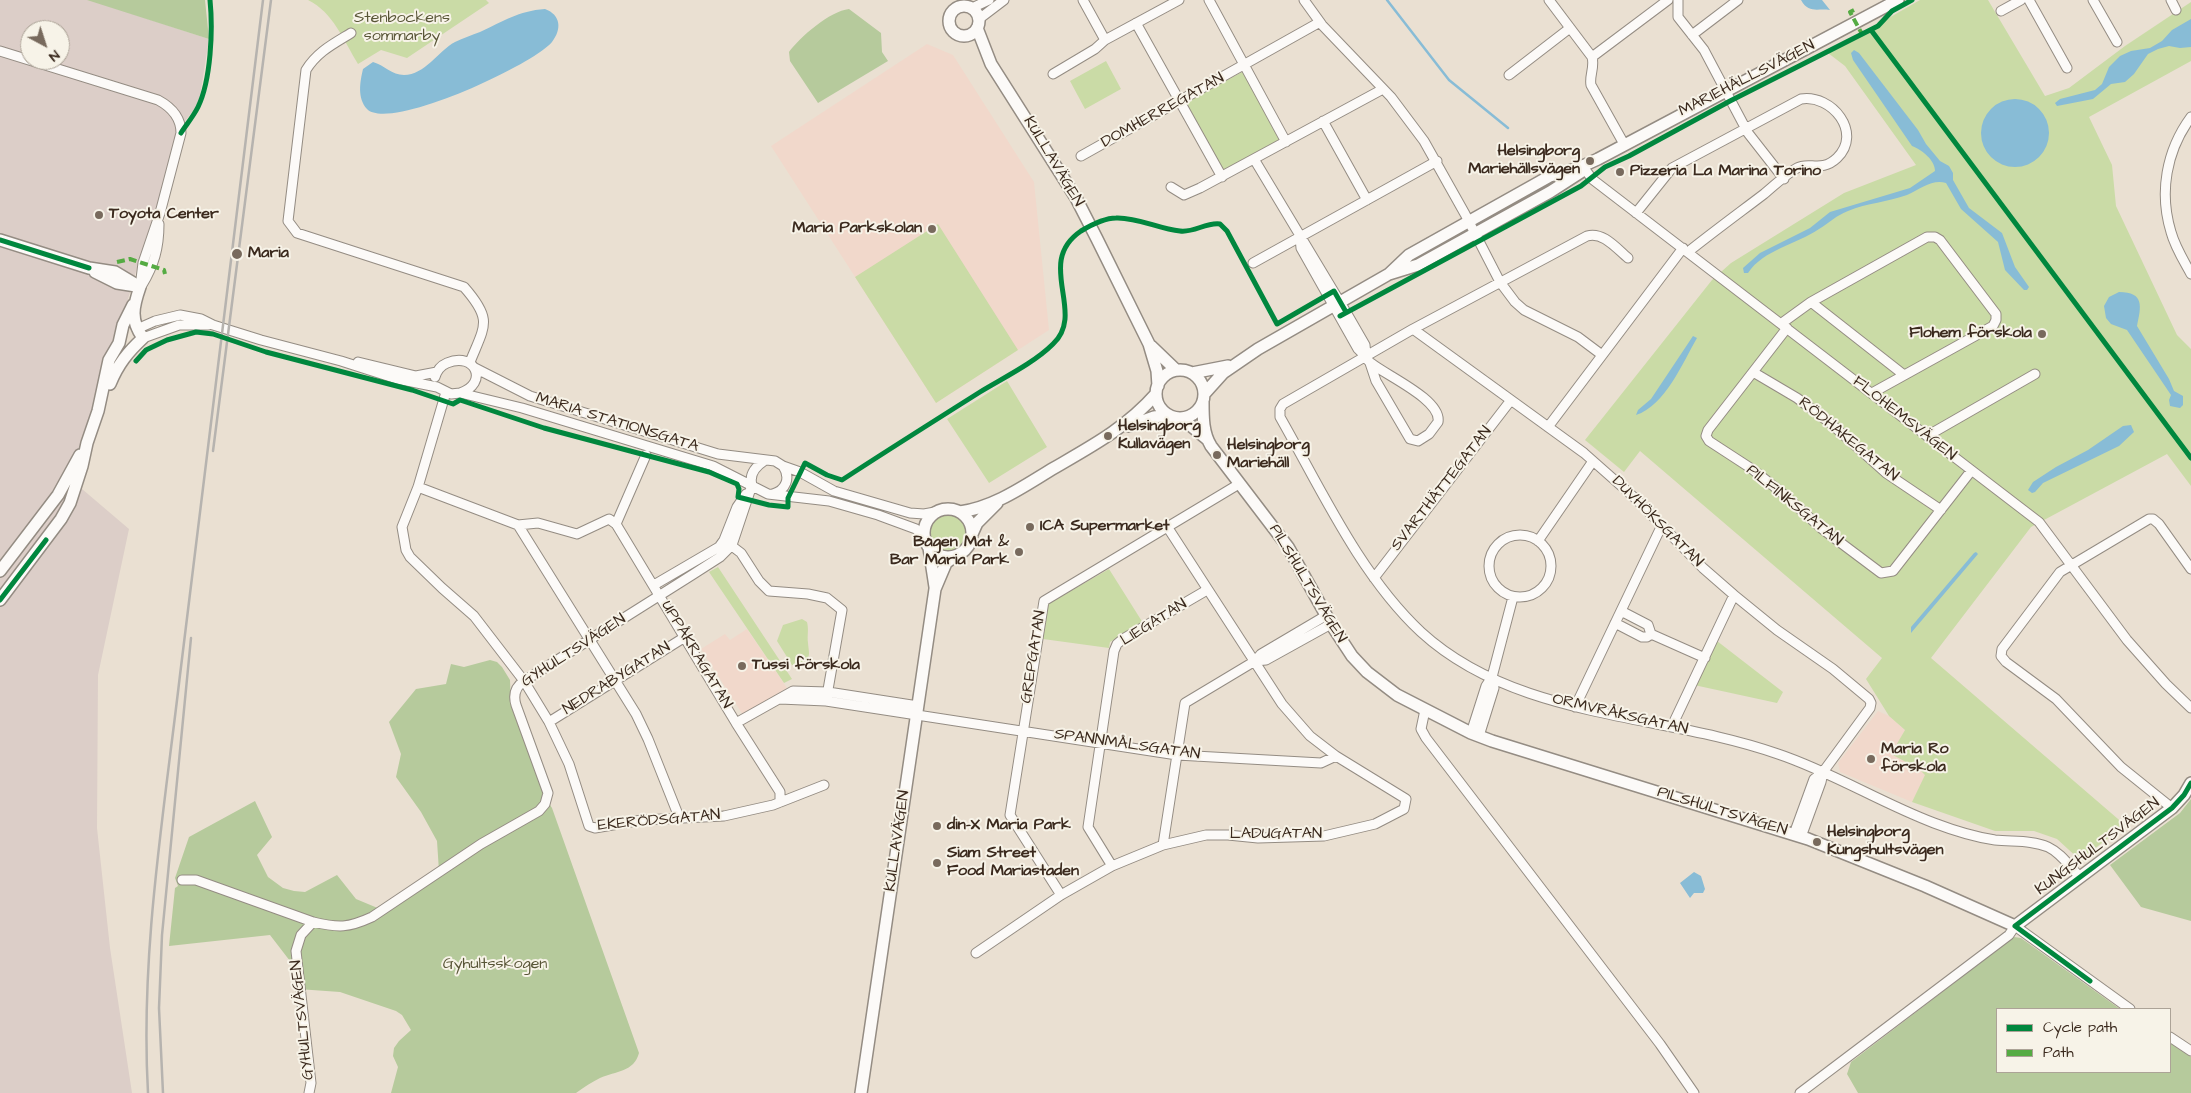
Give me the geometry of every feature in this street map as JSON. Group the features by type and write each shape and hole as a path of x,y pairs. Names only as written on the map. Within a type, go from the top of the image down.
{"street":[{"name":"KULLAVÄGEN","path":"860,1093 935,589 946,563 965,549 977,523 999,501 1118,430 1144,408 1157,390 1157,371 1149,344 1076,198 991,64 971,42 951,29 950,14 946,0"},
{"path":"950,14 964,4 989,0"},
{"path":"962,36 970,34 1004,0"},
{"path":"1083,0 1105,40"},
{"path":"1053,74 1095,49 1105,40 1136,24 1166,3 1179,0"},
{"path":"1209,0 1286,142"},
{"path":"1304,0 1320,22 1406,115 1437,161 1500,282 1524,310 1566,330 1602,355"},
{"path":"1549,0 1592,57 1592,85 1624,144"},
{"path":"1592,57 1668,0"},
{"path":"1678,0 1678,17 1704,50 1745,128 1784,179"},
{"path":"1692,35 1738,0"},
{"name":"MARIEHÄLLSVÄGEN","path":"1204,398 1222,373 1234,364 1389,274 1418,265 1550,192 1584,167 1624,144 1898,0"},
{"path":"2001,11 2021,0"},
{"path":"2029,0 2067,68"},
{"path":"2094,0 2117,42"},
{"path":"2171,0 2176,10"},
{"name":"KULLAVÄGEN","path":"964,4 977,13 978,24 991,64"},
{"name":"DOMHERREGATAN","path":"1081,156 1320,22"},
{"path":"1136,24 1222,177"},
{"path":"1510,75 1570,28"},
{"path":"351,33 322,50 306,70 288,221 297,233 464,287 484,314 482,332 473,365 477,375 469,389 460,393"},
{"path":"0,51 158,100 170,108 178,119 180,133 160,213 157,253 153,266 140,287 123,325 119,343 110,360 76,489 62,519 0,600"},
{"path":"1171,187 1184,195 1222,177 1383,88"},
{"path":"1548,427 1602,355 1686,250 1799,167 1822,167 1837,158 1847,138 1844,122 1839,114 1824,104 1804,99 1745,128 1672,168 1636,213"},
{"path":"2191,117 2180,134 2172,153 2165,194 2166,212 2171,233 2191,274"},
{"path":"1323,121 1367,200"},
{"path":"1254,159 1300,237 1301,248 1337,304 1358,349 1368,359 1428,401 1438,412 1438,422 1423,439 1414,441 1406,434 1376,381 1368,359"},
{"path":"1253,263 1437,161"},
{"name":"MARIEHÄLLSVÄGEN","path":"1389,274 1409,255 1550,176 1584,167"},
{"name":"FLOHEMSVÄGEN","path":"1584,167 1592,179 2039,522 2127,640 2166,684 2191,708"},
{"path":"1368,359 1413,329 1594,234 1601,235 1628,258"},
{"name":"PILFINKSGATAN","path":"1904,375 1993,326 1996,320 1996,314 1940,240 1935,237 1927,237 1811,302 1784,326 1753,372 1708,430 1706,436 1709,441 1752,469 1853,554 1881,573 1893,571 1971,471"},
{"path":"0,240 90,268 117,283 140,287"},
{"path":"1811,302 1904,375 1872,393"},
{"path":"133,305 133,314 140,333"},
{"name":"MARIA STATIONSGATA","path":"119,343 140,333 155,321 180,315 201,319 213,325 261,340 341,361 397,379 438,387 446,392 460,393 522,408 713,466 762,492 837,504 911,526 927,542"},
{"name":"DUVHÖKSGATAN","path":"1413,329 1592,461 1662,525 1703,568 1734,595 1764,620 1833,669 1865,695 1871,703 1870,708 1823,772 1814,779 1798,836"},
{"name":"MARIA STATIONSGATA","path":"98,411 116,370 140,333"},
{"name":"KULLAVÄGEN","path":"1149,344 1176,370"},
{"name":"ORMVRÅKSGATAN","path":"1368,359 1283,404 1280,409 1280,416 1374,578 1397,608 1422,632 1453,656 1492,677 1576,707 1630,720 1672,726 1777,753 1930,821 1970,836 2033,842 2059,854 2080,877"},
{"name":"MARIA STATIONSGATA","path":"341,361 349,360 416,376 437,372 444,364 453,360 473,365 530,396 718,454 775,461 800,472 834,491 910,513 924,514 936,512"},
{"name":"MARIEHÄLLSVÄGEN","path":"1192,373 1215,370 1234,364"},
{"path":"1176,370 1192,373 1200,380 1204,398 1192,415 1172,416 1158,404 1157,390 1166,374 1176,370"},
{"path":"437,372 435,377 438,387"},
{"name":"RÖDHAKEGATAN","path":"1753,372 1797,398 1829,422 1886,473 1941,510"},
{"path":"1927,436 2035,374"},
{"name":"EKERÖDSGATAN","path":"446,392 418,487 402,527 406,550 410,557 474,616 524,680 549,722 569,764 589,826 595,828 642,820 724,816 765,807 824,784"},
{"name":"PILSHULTSVÄGEN","path":"1204,398 1203,422 1207,439"},
{"name":"SVARTHÄTTEGATAN","path":"1374,578 1511,400"},
{"name":"KULLAVÄGEN","path":"1118,430 1154,417 1172,416"},
{"name":"PILSHULTSVÄGEN","path":"1172,416 1190,425 1207,439 1238,484 1288,547 1352,656 1368,672 1397,695 1475,734 1798,836 1915,882 2015,926 2129,1008"},
{"path":"0,571 58,495 87,442"},
{"path":"418,487 518,525 538,523 577,534 609,519 616,524 646,455"},
{"path":"752,486 751,476 764,461"},
{"path":"1538,541 1592,461"},
{"path":"773,494 780,492 786,483 786,471 783,466"},
{"name":"GREPGATAN","path":"1061,895 1010,815 1044,601 1168,528 1238,484"},
{"name":"GYHULTSVÄGEN","path":"182,880 196,880 313,922 330,926 353,926 372,917 481,844 543,807 548,799 547,790 514,700 517,687 524,680 720,557 728,543 737,507 752,486"},
{"name":"KULLAVÄGEN","path":"936,512 943,509 952,509 960,512 999,501"},
{"path":"936,512 926,523 927,542 938,555 955,556"},
{"path":"960,512 969,521 972,534"},
{"path":"2172,808 2121,767 2056,699 2006,662 2001,656 2002,649 2056,576 2118,536 2153,518 2191,569"},
{"name":"UPPÅKRAGATAN","path":"616,524 661,595 736,723 793,692 917,711"},
{"path":"518,525 616,681 648,739 679,817"},
{"path":"1576,707 1662,525"},
{"name":"LADUGATAN","path":"976,952 1061,895 1112,866 1164,845 1206,836 1228,835 1258,838 1324,836 1375,824 1404,809 1406,799 1336,756 1310,736 1282,704 1168,528"},
{"path":"1514,536 1526,536 1538,541 1548,553 1551,568 1543,587 1534,594 1524,597 1513,597 1502,591 1493,582 1489,563 1493,550 1502,541 1514,536"},
{"name":"KULLAVÄGEN","path":"927,542 935,589"},
{"path":"728,543 741,553 759,580 769,591 808,594 827,598 842,610 827,697"},
{"name":"GYHULTSVÄGEN","path":"654,585 728,543"},
{"name":"LIEGATAN","path":"1112,866 1088,827 1117,644 1207,590"},
{"path":"1672,726 1734,595"},
{"path":"1475,734 1486,686 1492,677 1513,597"},
{"path":"1621,611 1648,625 1651,629 1651,634"},
{"path":"1164,845 1185,703 1255,661 1261,654 1329,619"},
{"path":"1615,623 1642,637 1647,637 1651,634"},
{"path":"1651,634 1704,658"},
{"name":"NEDRABYGATAN","path":"549,722 685,637"},
{"path":"1425,710 1421,720 1421,730 1426,738 1660,1044 1694,1093"},
{"name":"SPANNMÅLSGATAN","path":"917,711 1022,731 1177,754 1321,763 1336,756"},
{"path":"736,723 780,792 780,802"},
{"name":"KUNGSHULTSVÄGEN","path":"2015,926 2172,808 2191,784"},
{"name":"GYHULTSVÄGEN","path":"309,1093 311,1083 296,957 298,942 313,922"},
{"path":"1800,1093 2009,935 2015,926"},
{"path":"2171,1038 2191,1051"}],"shaded area":[{"path":"0,0 90,0 209,39 200,96 196,107 182,125 139,261 75,483 129,529 98,675 97,828 110,948 132,1093 0,1093"},
{"name":"Maria Parkskolan","path":"927,44 953,55 1034,182 1049,330 936,403 771,146"},
{"name":"Tussi förskola","path":"747,629 787,688 743,715 701,649 725,634 730,640"},
{"name":"Maria Ro förskola","path":"1878,711 1889,716 1905,730 1892,754 1926,775 1912,802 1840,772 1838,763"}],"green space":[{"path":"87,0 205,0 209,39"},
{"name":"Stenbockens sommarby","path":"308,0 486,0 489,3 407,58 381,50 358,64 331,19 317,5"},
{"path":"1920,0 1988,0 2045,96 2069,88 2125,46 2191,2 2191,61 2089,117 2112,165 2116,206 2177,335 2191,349 2191,486 2167,454 2031,527 1931,658 2125,825 2080,860 2057,839 2034,831 1995,831 1912,802 1925,775 1919,769 1891,754 1905,730 1889,716 1866,679 1882,658 1640,451 1624,472 1585,440 1712,280 1731,263 1844,193 1916,165 1845,66 1828,53"},
{"path":"849,9 881,33 882,52 888,61 818,103 790,61 789,52 800,39 816,26 833,14"},
{"path":"1106,61 1121,89 1085,109 1070,81"},
{"path":"1244,71 1281,140 1223,171 1186,102"},
{"path":"938,224 1018,350 936,403 855,277"},
{"path":"1007,381 1047,447 989,483 947,419"},
{"path":"948,515 961,520 966,533 961,546 948,551 935,546 930,533 935,520"},
{"path":"718,567 792,679 784,683 709,572"},
{"path":"1109,569 1143,623 1110,642 1109,648 1043,639 1048,604"},
{"path":"802,619 807,622 809,653 806,661 799,666 792,665 777,641 783,625"},
{"path":"1717,641 1783,692 1777,703 1694,685"},
{"name":"Gyhultsskogen","path":"490,660 497,662 502,667 510,680 511,706 545,797 552,808 639,1053 637,1059 629,1067 600,1078 576,1093 391,1093 398,1067 393,1056 394,1048 411,1030 402,1015 396,1011 340,992 298,989 290,961 270,935 169,946 175,888 178,886 175,878 189,837 255,801 272,837 257,855 268,877 283,888 305,892 337,875 356,899 380,909 439,871 437,841 421,812 396,777 401,754 389,722 416,689 446,684 451,664 464,667"},
{"path":"2191,799 2191,921 2141,907 2110,865 2180,813"},
{"path":"2014,937 2021,938 2119,1008 1996,1008 1996,1073 2171,1073 2171,1044 2191,1057 2191,1093 1858,1093 1847,1074 1851,1062"}],"water":[{"path":"1801,0 1822,0 1830,10 1810,9"},
{"path":"545,9 557,19 558,27 555,37 552,42 539,52 518,65 461,93 430,104 403,111 380,114 367,109 364,105 360,90 363,69 373,62 400,75 412,74 425,67 455,42 519,14"},
{"path":"2191,19 2191,47 2169,46 2148,54 2134,74 2125,82 2111,84 2093,99 2057,106 2055,103 2060,99 2095,90 2102,84 2109,67 2120,56 2131,51 2150,48 2162,41 2172,30"},
{"path":"1854,50 1859,53 1918,130 1926,144 1940,161 1949,166 1953,173 1953,180 1969,208 2002,233 2015,267 2029,287 2027,290 2024,290 2005,270 1998,242 1961,209 1946,183 1941,182 1931,183 1907,195 1855,208 1844,213 1823,227 1771,253 1754,265 1748,273 1744,273 1743,268 1760,253 1810,228 1830,212 1910,188 1935,171 1933,163 1927,156 1912,146 1853,60 1851,53"},
{"path":"2015,99 2028,102 2039,109 2046,120 2049,133 2046,146 2039,157 2028,164 2015,167 2002,164 1991,157 1984,146 1981,133 1984,120 1991,109 2002,102"},
{"path":"2119,292 2133,295 2137,298 2140,313 2137,326 2169,379 2174,391 2183,396 2183,405 2180,408 2170,406 2169,400 2171,395 2127,330 2111,324 2106,318 2104,306 2109,297"},
{"path":"1693,336 1697,338 1672,382 1656,403 1636,415 1638,410 1651,399"},
{"path":"2131,425 2134,432 2119,446 2043,483 2035,492 2032,493 2028,490 2033,482 2056,467 2088,450 2123,426"},
{"path":"1974,553 1978,554 1911,633 1911,627"},
{"path":"1694,872 1701,876 1705,889 1703,893 1694,893 1690,898 1680,883"}],"waterway":[{"path":"1387,0 1449,80 1508,128"}],"railway":[{"path":"148,1093 146,1041 147,988 155,883 263,0"},
{"path":"213,451 271,0"},
{"path":"163,1093 159,1008 162,935 191,638"}],"marked path":[{"path":"1854,10 1850,12 1862,34 1858,36"},
{"path":"117,262 130,259 164,270 165,274"}],"cycle path":[{"path":"181,133 198,107 206,83 211,40 210,0"},
{"path":"1340,316 1581,186 1605,167 1878,26 1892,11 1912,0"},
{"path":"1871,30 2191,458"},
{"path":"136,361 146,350 167,340 196,332 213,334 266,352 412,390 453,404 460,400 544,428 709,472 737,484 739,489 738,497 769,505 788,507 788,498 805,463 827,475 842,480 980,392 1028,364 1053,344 1062,331 1065,317 1060,272 1062,258 1068,244 1081,231 1093,224 1111,218 1124,218 1172,230 1185,231 1220,224 1227,231 1277,324 1334,291 1346,312"},
{"path":"0,240 89,268"},
{"path":"0,600 46,540"},
{"path":"2090,981 2015,926 2172,808 2184,795 2191,783"}],"place":[{"name":"Helsingborg Mariehällsvägen","path":"1590,161"},
{"name":"Pizzeria La Marina Torino","path":"1620,172"},
{"name":"Toyota Center","path":"99,215"},
{"name":"Maria Parkskolan","path":"932,229"},
{"name":"Maria","path":"237,254"},
{"name":"Flohem förskola","path":"2042,334"},
{"name":"Helsingborg Kullavägen","path":"1108,436"},
{"name":"Helsingborg Mariehäll","path":"1217,455"},
{"name":"ICA Supermarket","path":"1030,527"},
{"name":"Bågen Mat & Bar Maria Park","path":"1019,552"},
{"name":"Tussi förskola","path":"742,666"},
{"name":"Maria Ro förskola","path":"1871,759"},
{"name":"din-X Maria Park","path":"937,826"},
{"name":"Helsingborg Kungshultsvägen","path":"1817,842"},
{"name":"Siam Street Food Mariastaden","path":"937,863"}]}
